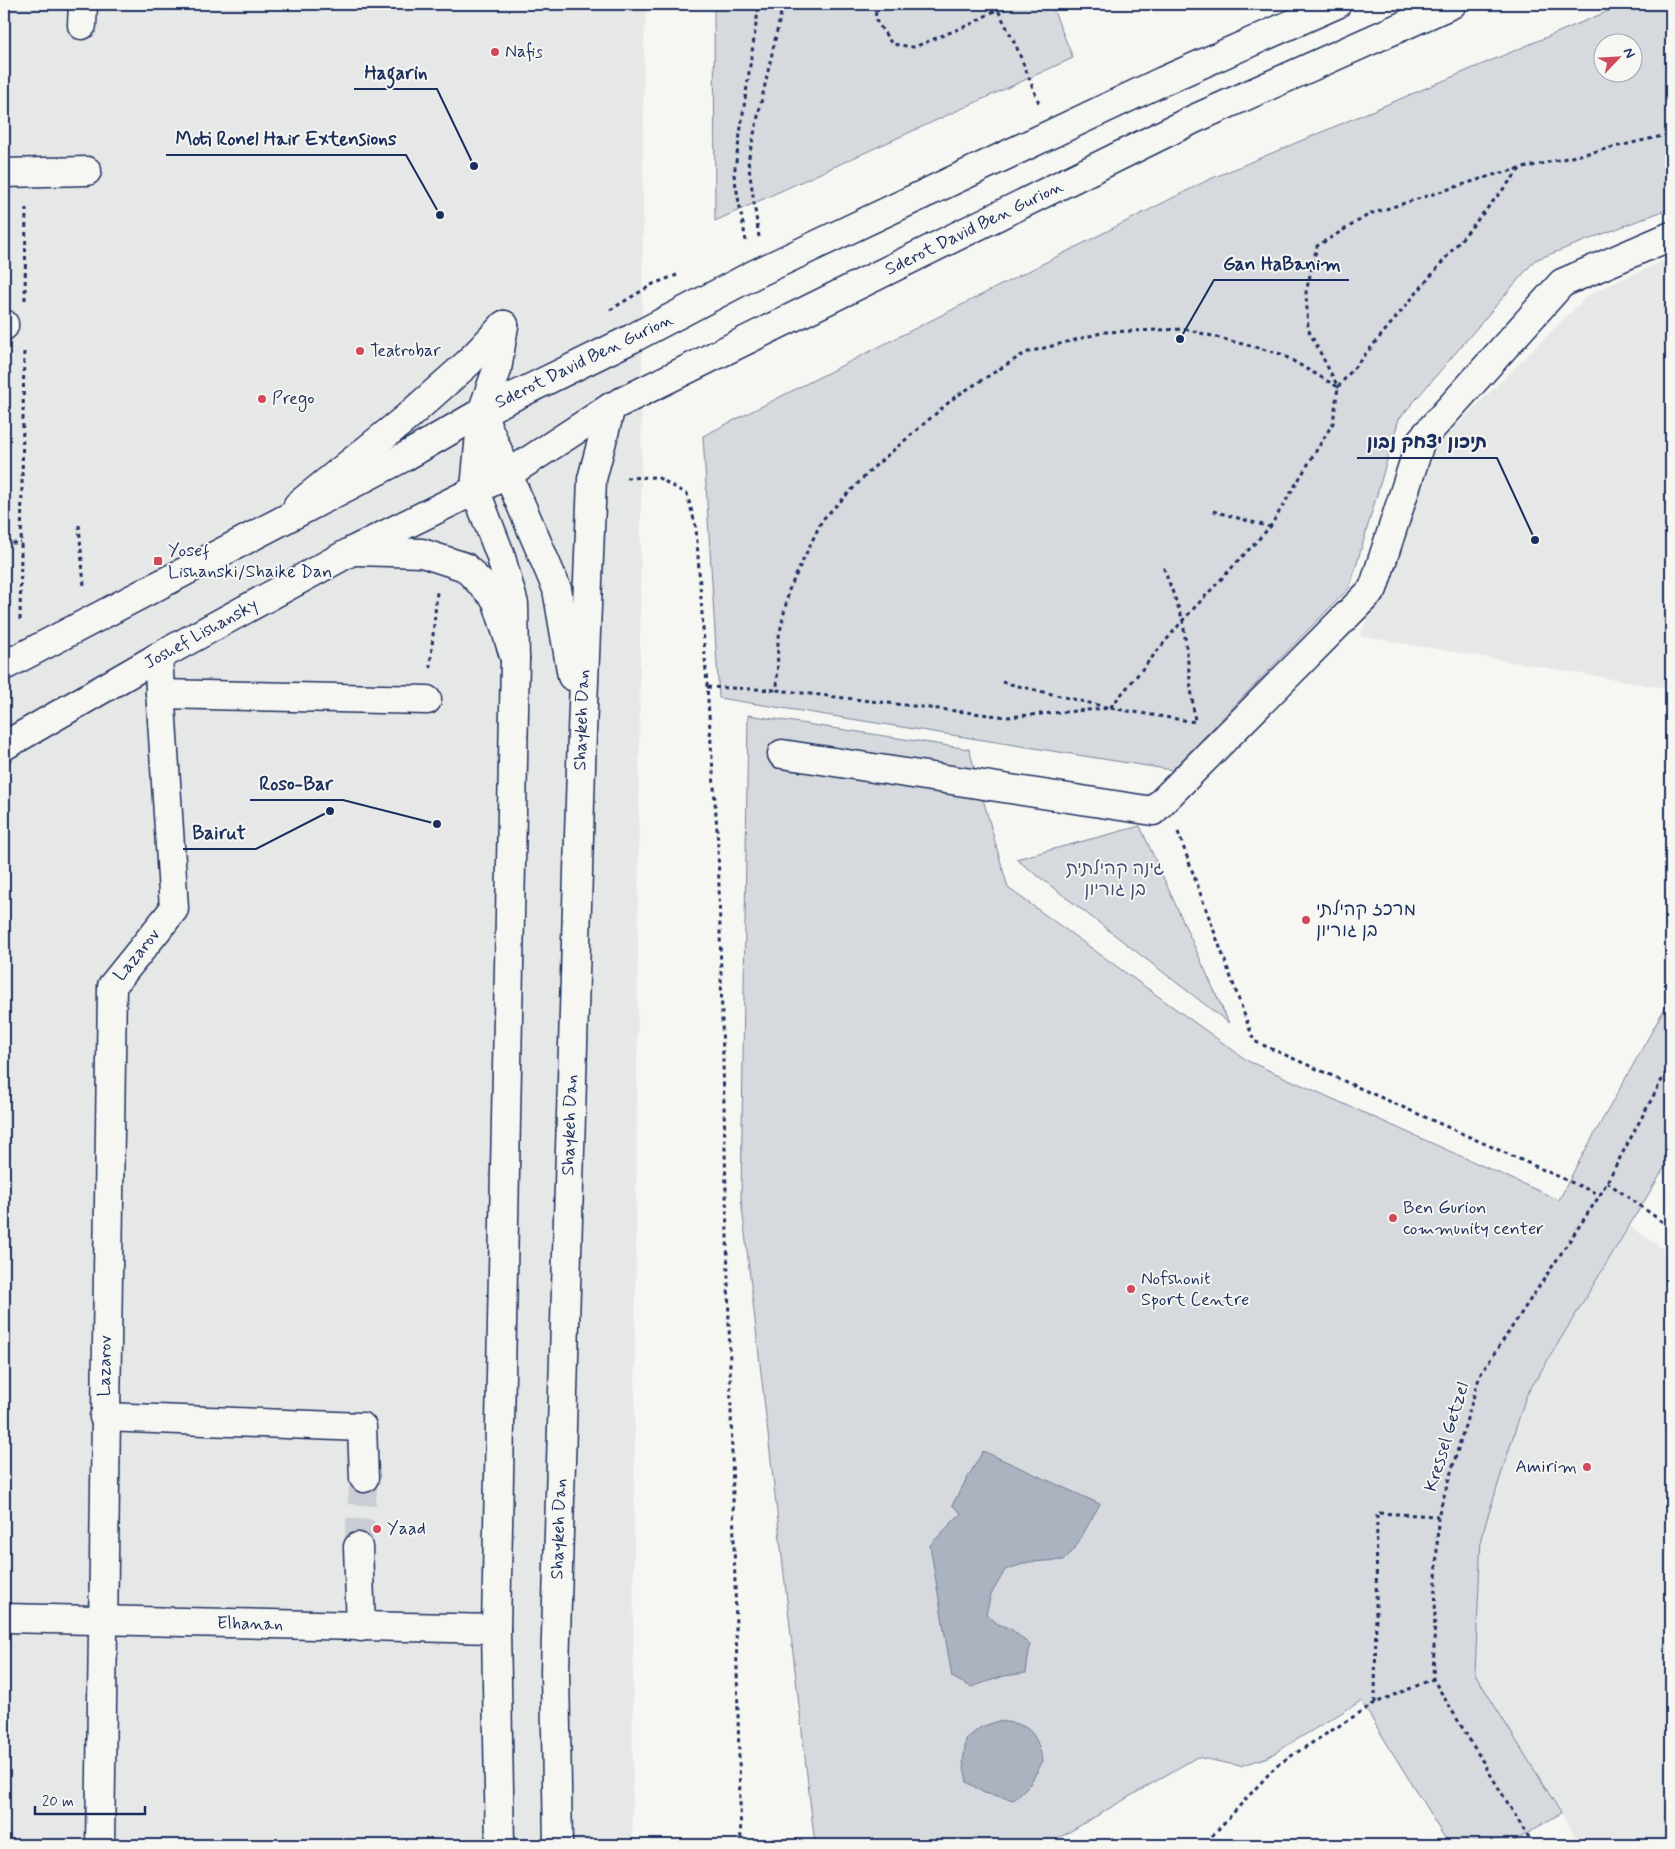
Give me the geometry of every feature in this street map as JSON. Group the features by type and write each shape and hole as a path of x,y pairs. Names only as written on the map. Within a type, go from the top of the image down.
{"street":[{"name":"Sderot David Ben Gurion","path":"482,412 632,339 755,274 1163,81 1337,4"},
{"name":"Sderot David Ben Gurion","path":"508,474 611,407 1194,119 1452,4"},
{"path":"15,172 86,172"},
{"path":"782,754 1153,812 1374,589 1421,440 1562,283 1671,236"},
{"path":"268,528 406,419 468,363 504,325 497,370 482,412 475,489 500,554 514,604 515,659 496,1630 500,1845"},
{"name":"Shaykeh Dan","path":"558,1845 555,1671 582,732 592,479 611,407"},
{"path":"482,412 557,589 582,732"},
{"path":"11,662 406,456 482,412"},
{"name":"Joshef Lishansky","path":"4,746 158,657 352,551 508,474"},
{"path":"352,551 422,553 465,567 496,599 515,659"},
{"path":"158,657 160,694 427,700"},
{"name":"Lazarov","path":"100,1845 104,1621 104,1417 112,986 174,909 160,694"},
{"path":"104,1417 362,1427 364,1478"},
{"path":"358,1547 361,1627"},
{"name":"Elhanan","path":"4,1618 496,1630"}],"path":[{"path":"748,249 734,175 759,4"},
{"path":"760,242 748,161 783,4"},
{"path":"877,4 875,19 892,44 914,47 971,24 998,9"},
{"path":"995,4 1017,48 1052,134"},
{"path":"1338,387 1308,329 1306,292 1317,246 1370,214 1493,175 1671,134"},
{"path":"707,687 777,690 1007,717 1110,708 1183,620 1270,526 1333,423 1338,387 1520,169"},
{"path":"11,320 15,172"},
{"path":"777,690 778,641 789,590 822,520 874,467 955,397 1025,353 1105,332 1185,330 1282,354 1338,387"},
{"path":"11,662 21,543 24,348"},
{"path":"592,479 656,477 687,494 696,527 718,844 742,1845"},
{"path":"1213,511 1270,526"},
{"path":"79,525 87,621"},
{"path":"4,543 21,543"},
{"path":"1002,682 1110,708 1195,722 1183,620 1163,566"},
{"path":"427,700 436,614"},
{"path":"1166,799 1254,1040 1600,1195"},
{"name":"Kressel Getzel","path":"1433,1679 1438,1516 1480,1375 1600,1195 1671,1063"},
{"path":"1607,1182 1671,1228"},
{"path":"1375,1703 1377,1513 1438,1516"},
{"path":"1212,1836 1277,1765 1375,1703 1433,1679 1532,1845"}],"shaded area":[{"path":"4,4 647,4 644,46 632,1845 4,1845"},
{"path":"1671,258 1671,689 1360,636 1438,444 1589,294"},
{"name":"Amirim","path":"1630,1226 1671,1255 1671,1845 1590,1845 1576,1837 1475,1674 1481,1538 1526,1396"},
{"path":"983,1451 1100,1504 1074,1550 1064,1560 1029,1562 1005,1570 991,1595 986,1614 998,1624 1011,1629 1030,1645 1026,1673 1004,1676 971,1687 952,1677 930,1545 961,1513 952,1505"},
{"path":"998,1721 1017,1724 1030,1730 1037,1742 1043,1761 1030,1784 1014,1800 984,1793 967,1782 963,1762 966,1739 981,1727"}],"green space":[{"path":"714,4 1051,4 1073,58 715,221"},
{"path":"1625,4 1671,4 1671,208 1535,260 1399,419 1350,587 1172,770 719,698 703,436 1208,180"},
{"name":"Nofshonit Sport Centre","path":"748,715 969,749 1008,888 1248,1061 1559,1200 1671,997 1671,1157 1526,1396 1481,1538 1475,1674 1561,1813 1508,1845 1449,1845 1361,1701 1268,1757 1240,1766 1197,1757 1047,1845 815,1845 741,1198"},
{"name":"גינה קהילתית בן גוריון","path":"1140,826 1229,1023 1016,859"}],"tunnel":[{"path":"358,1547 364,1478"}],"place":[{"name":"Nafis","path":"495,52"},
{"name":"Hagarin","path":"474,166"},
{"name":"Moti Ronel Hair Extensions","path":"440,215"},
{"name":"Gan HaBanim","path":"1180,339"},
{"name":"Teatrobar","path":"360,351"},
{"name":"Prego","path":"262,399"},
{"name":"תיכון יצחק נבון","path":"1535,540"},
{"name":"Yosef Lishanski/Shaike Dan","path":"158,561"},
{"name":"Bairut","path":"330,811"},
{"name":"Roso-Bar","path":"437,824"},
{"name":"מרכז קהילתי בן גוריון","path":"1306,920"},
{"name":"Ben Gurion community center","path":"1393,1218"},
{"name":"Nofshonit Sport Centre","path":"1131,1289"},
{"name":"Amirim","path":"1587,1467"},
{"name":"Yaad","path":"377,1529"}]}
